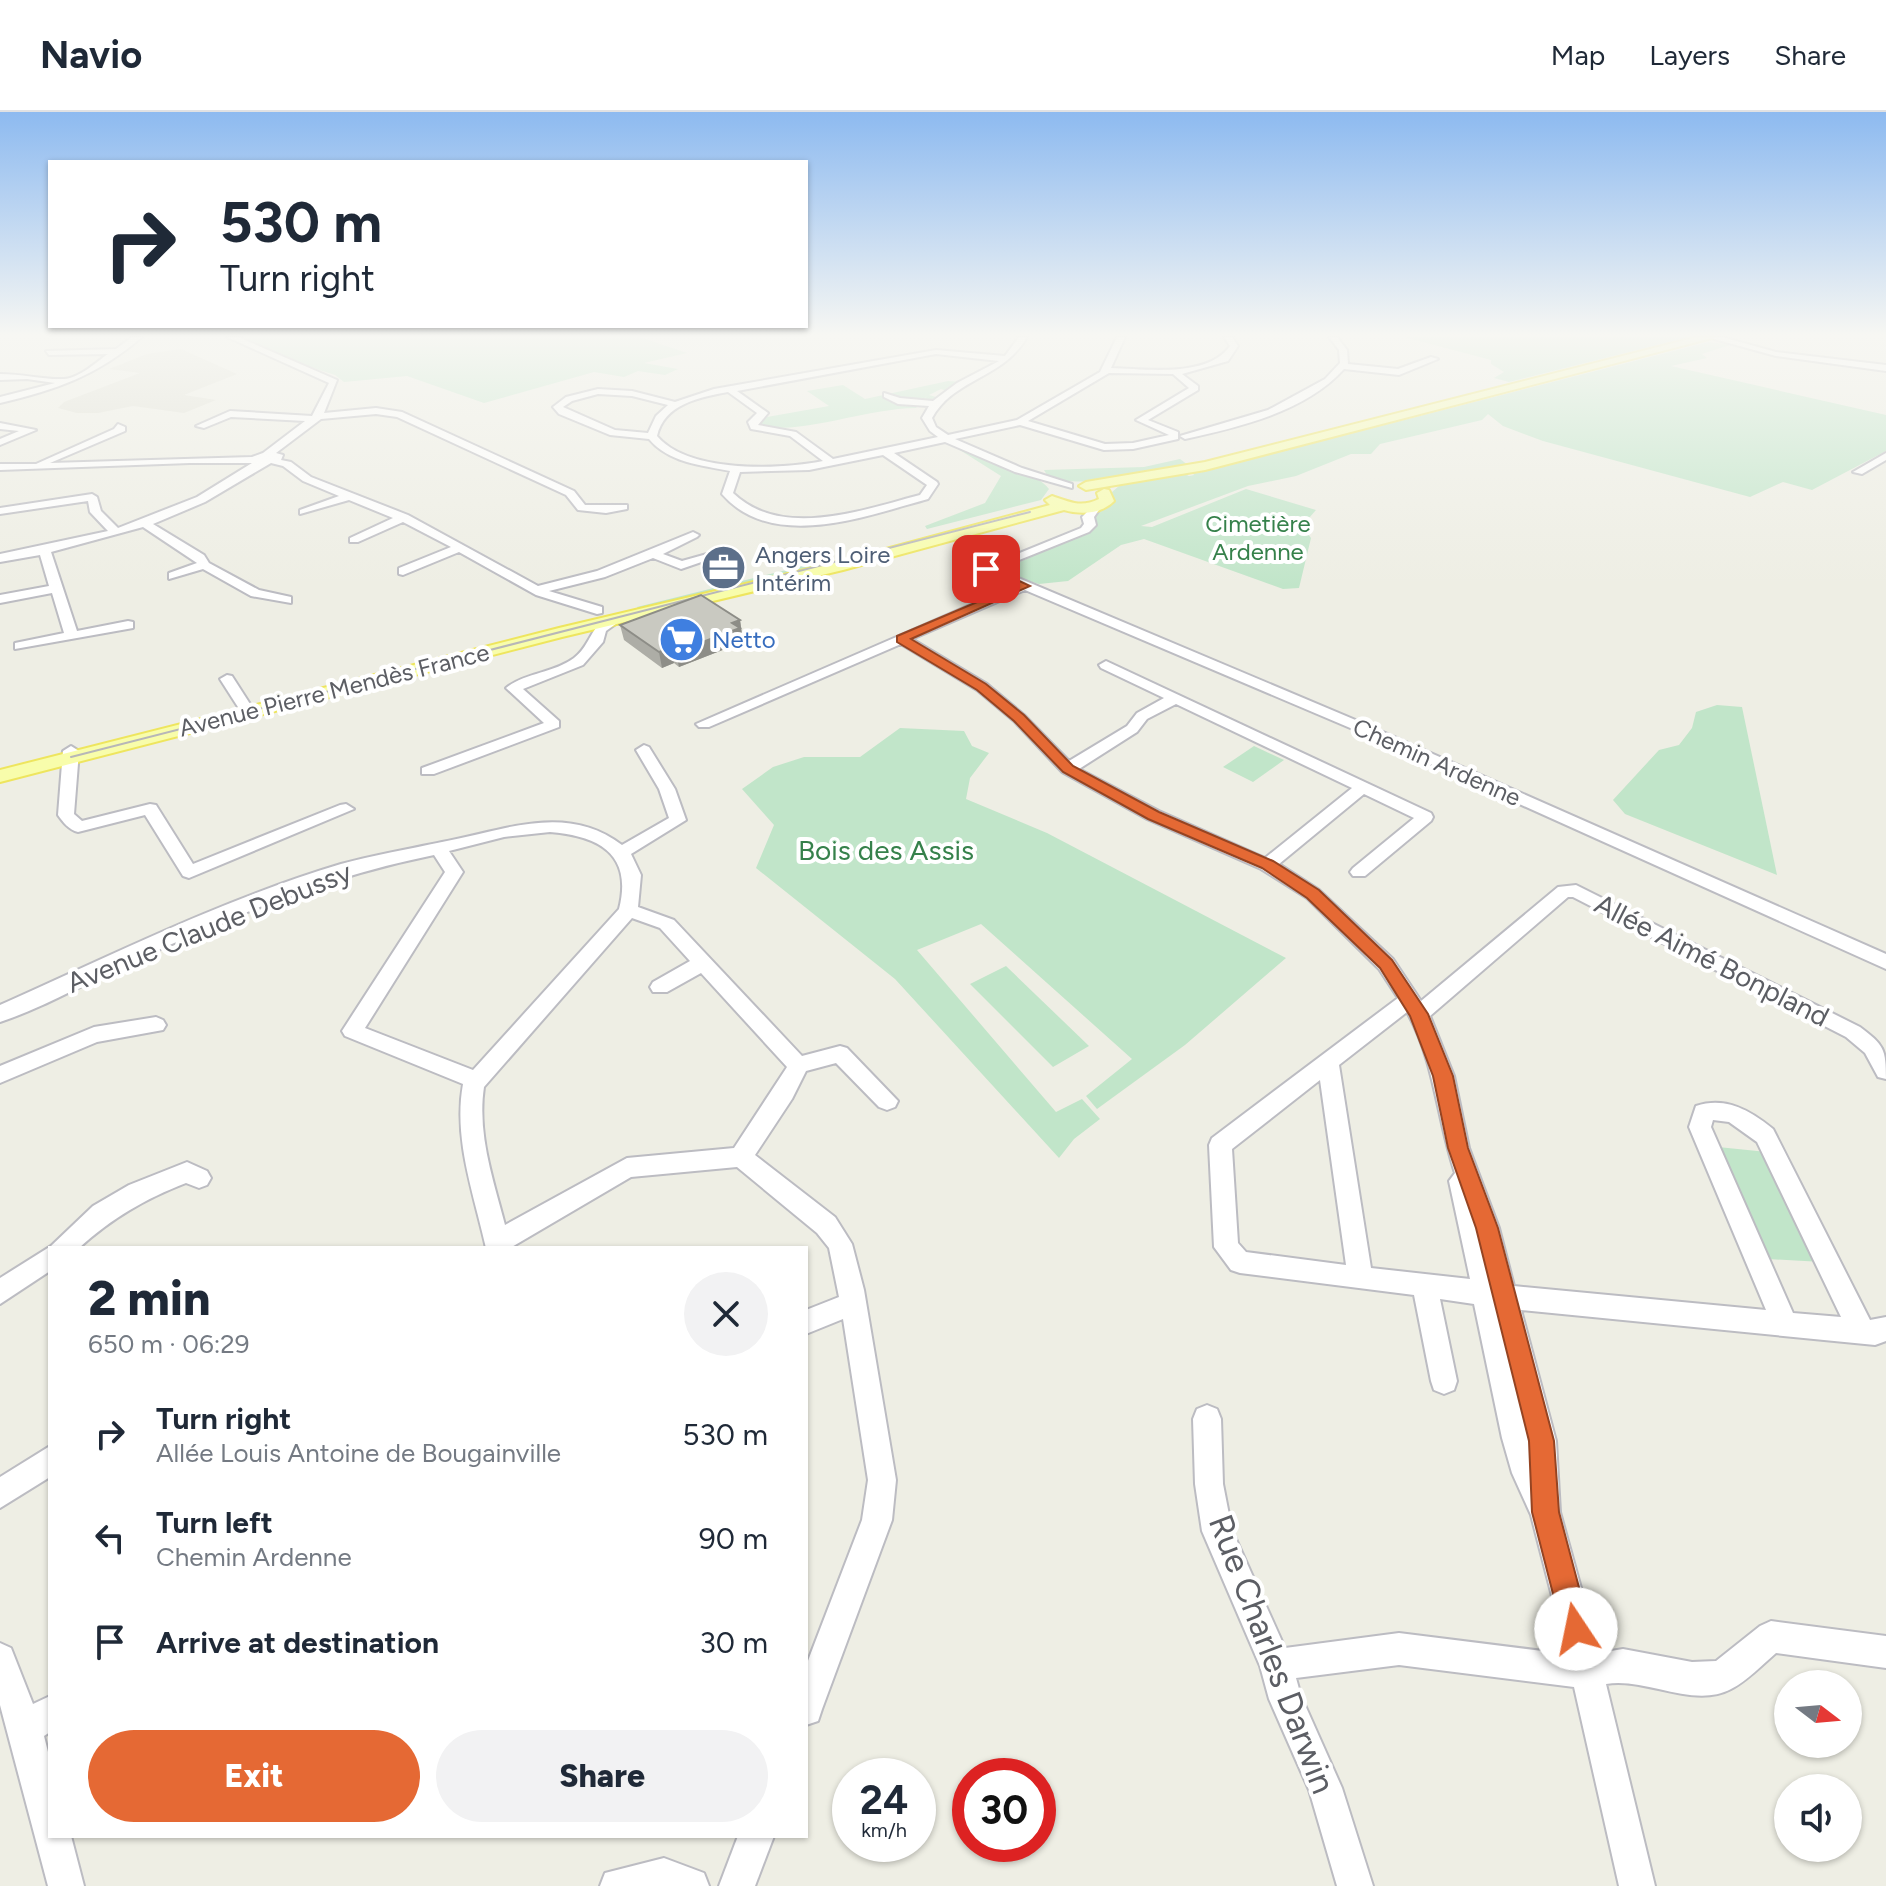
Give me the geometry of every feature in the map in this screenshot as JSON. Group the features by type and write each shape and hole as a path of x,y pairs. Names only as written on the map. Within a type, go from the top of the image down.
{"main road":[{"path":"1104,493 1123,482 1199,468 1387,420"},
{"path":"1086,486 1199,468"},
{"path":"1068,500 1107,501 1104,493 1086,486"},
{"name":"Avenue Pierre Mendès France","path":"71,754 1068,500 1086,486"},
{"name":"Avenue Pierre Mendès France","path":"71,754 243,704 604,617"},
{"path":"0,769 71,754"},
{"path":"0,776 71,754"}],"street":[{"path":"201,426 216,420"},
{"path":"0,558 115,532 220,491 288,447 292,439 314,420"},
{"path":"412,420 570,493 582,508 606,510 623,507"},
{"path":"581,420 613,433 652,436 661,447 685,459 736,469 787,469 885,452 1024,420"},
{"path":"652,436 658,420"},
{"path":"755,420 753,422 757,429 793,434 832,463"},
{"path":"928,420 933,429 946,437 1068,500"},
{"path":"1141,420 1179,436"},
{"path":"1020,422 1104,447 1133,446 1250,420"},
{"path":"0,426 31,430 0,442"},
{"path":"30,467 122,429 118,427"},
{"path":"736,469 727,494 735,506 799,527 924,497 933,484 885,452"},
{"path":"1858,472 1886,456"},
{"path":"0,467 266,459 287,464 307,479 404,517 536,590 604,617 598,644 575,665 513,688 554,724 428,771"},
{"path":"304,512 350,496"},
{"path":"0,511 92,497 96,512 115,532"},
{"name":"Chemin Ardenne","path":"1068,500 1091,523 1085,530 986,569 1360,727 1886,962"},
{"path":"354,540 404,517"},
{"path":"144,523 200,558 204,565 255,593 286,600"},
{"path":"536,590 601,574 693,535"},
{"path":"403,571 461,547"},
{"path":"44,550 72,636"},
{"path":"653,554 681,565 707,558"},
{"path":"173,576 204,565"},
{"path":"704,724 1024,586"},
{"path":"0,599 57,588"},
{"path":"20,646 128,625"},
{"path":"902,639 982,687 1019,718 1068,769 1153,815 1267,865 1313,894 1386,964 1414,1007 1443,1076 1463,1165 1460,1185 1494,1293 1516,1438 1526,1473 1545,1512 1568,1589 1637,1886"},
{"path":"1106,665 1425,817 1359,872"},
{"path":"227,679 243,704"},
{"path":"1068,769 1132,729 1142,716 1178,699"},
{"path":"644,750 667,789 678,820 622,852 633,876 628,911 475,1080 470,1107 471,1134 498,1244 627,1168 741,1157 826,1225 840,1244 882,1480 873,1532 808,1704"},
{"path":"71,754 66,815 78,827 150,809 189,872 346,809"},
{"path":"1267,865 1363,787"},
{"name":"Avenue Claude Debussy","path":"0,1014 294,887 361,865 511,831 556,827 597,836 622,852"},
{"path":"438,848 454,872 352,1031 475,1080"},
{"name":"Allée Aimé Bonpland","path":"1360,1278 1240,1262 1226,1247 1220,1145 1328,1064 1414,1007 1564,891 1576,891 1853,1032 1872,1047 1886,1071"},
{"path":"628,911 667,924 798,1065"},
{"path":"660,987 704,962"},
{"path":"0,1075 94,1035 156,1025"},
{"path":"741,1157 784,1093 798,1065 840,1054 887,1101"},
{"path":"1328,1064 1360,1278 1785,1325 1874,1330"},
{"path":"1785,1325 1700,1127 1704,1112 1721,1109 1746,1119 1765,1136 1874,1330"},
{"path":"64,1246 101,1213 137,1192 187,1172 199,1178"},
{"path":"0,1292 48,1258"},
{"path":"1425,1285 1444,1381"},
{"path":"808,1321 851,1304"},
{"name":"Rue Charles Darwin","path":"1207,1419 1209,1484 1217,1531 1276,1665 1285,1699 1325,1788 1355,1886"},
{"path":"0,1494 48,1461"},
{"path":"1276,1665 1399,1649 1585,1672 1623,1665 1692,1678 1722,1677 1771,1637 1886,1652"},
{"path":"0,1659 38,1720 48,1808"},
{"path":"54,1838 66,1886"},
{"path":"737,1886 755,1838"},
{"path":"618,1886 664,1876 691,1886"}],"green space":[{"path":"838,420 778,428 758,427 757,422"},
{"name":"Cimetière Ardenne","path":"1405,420 1482,420 1380,444 1371,454 1351,454 1296,476 1248,486 1141,526 1152,527 1246,489 1316,510 1302,526 1311,538 1299,588 1283,589 1144,539 1121,545 1068,581 1039,584 1025,580 1007,568 1093,528 1096,524 1094,514 1113,504 1112,492 1119,486 1205,471"},
{"path":"1495,420 1886,420 1886,451 1812,490 1783,482 1750,497 1543,441 1503,426"},
{"path":"955,447 1019,469 1049,489 1041,500 927,529 925,526 985,503 1001,476"},
{"path":"1180,459 1188,465 1117,478 1080,482 1044,477 1047,475 1044,470 1144,467"},
{"path":"827,560 832,564 641,613 637,607"},
{"path":"1717,705 1742,707 1777,875 1625,814 1613,800 1659,750 1679,745 1692,728 1696,712"},
{"name":"Bois des Assis","path":"900,728 964,731 972,746 989,753 970,778 966,799 1047,833 1286,958 1185,1045 1097,1109 1086,1096 1132,1059 981,924 917,950 1056,1112 1082,1099 1100,1119 1074,1139 1059,1158 895,979 756,868 774,825 742,789 773,767 804,757 860,757"},
{"path":"1254,746 1284,760 1253,782 1223,767"},
{"path":"1006,966 1089,1046 1053,1067 970,984"},
{"path":"1718,1147 1767,1152 1822,1262 1768,1259"}],"building":[{"path":"701,595 740,620 732,623 740,628 676,652 671,648 659,652 620,625"}],"tram line":[{"path":"71,757 1030,512"}],"place":[{"name":"Angers Loire Intérim","path":"724,568"},
{"name":"Netto","path":"681,639"}],"route":[{"path":"986,569 1024,586 902,639 982,687 1019,718 1068,769 1153,815 1267,865 1313,894 1386,964 1419,1014 1443,1076 1458,1148 1487,1228 1542,1441 1545,1512 1568,1589 1576,1629"}]}
